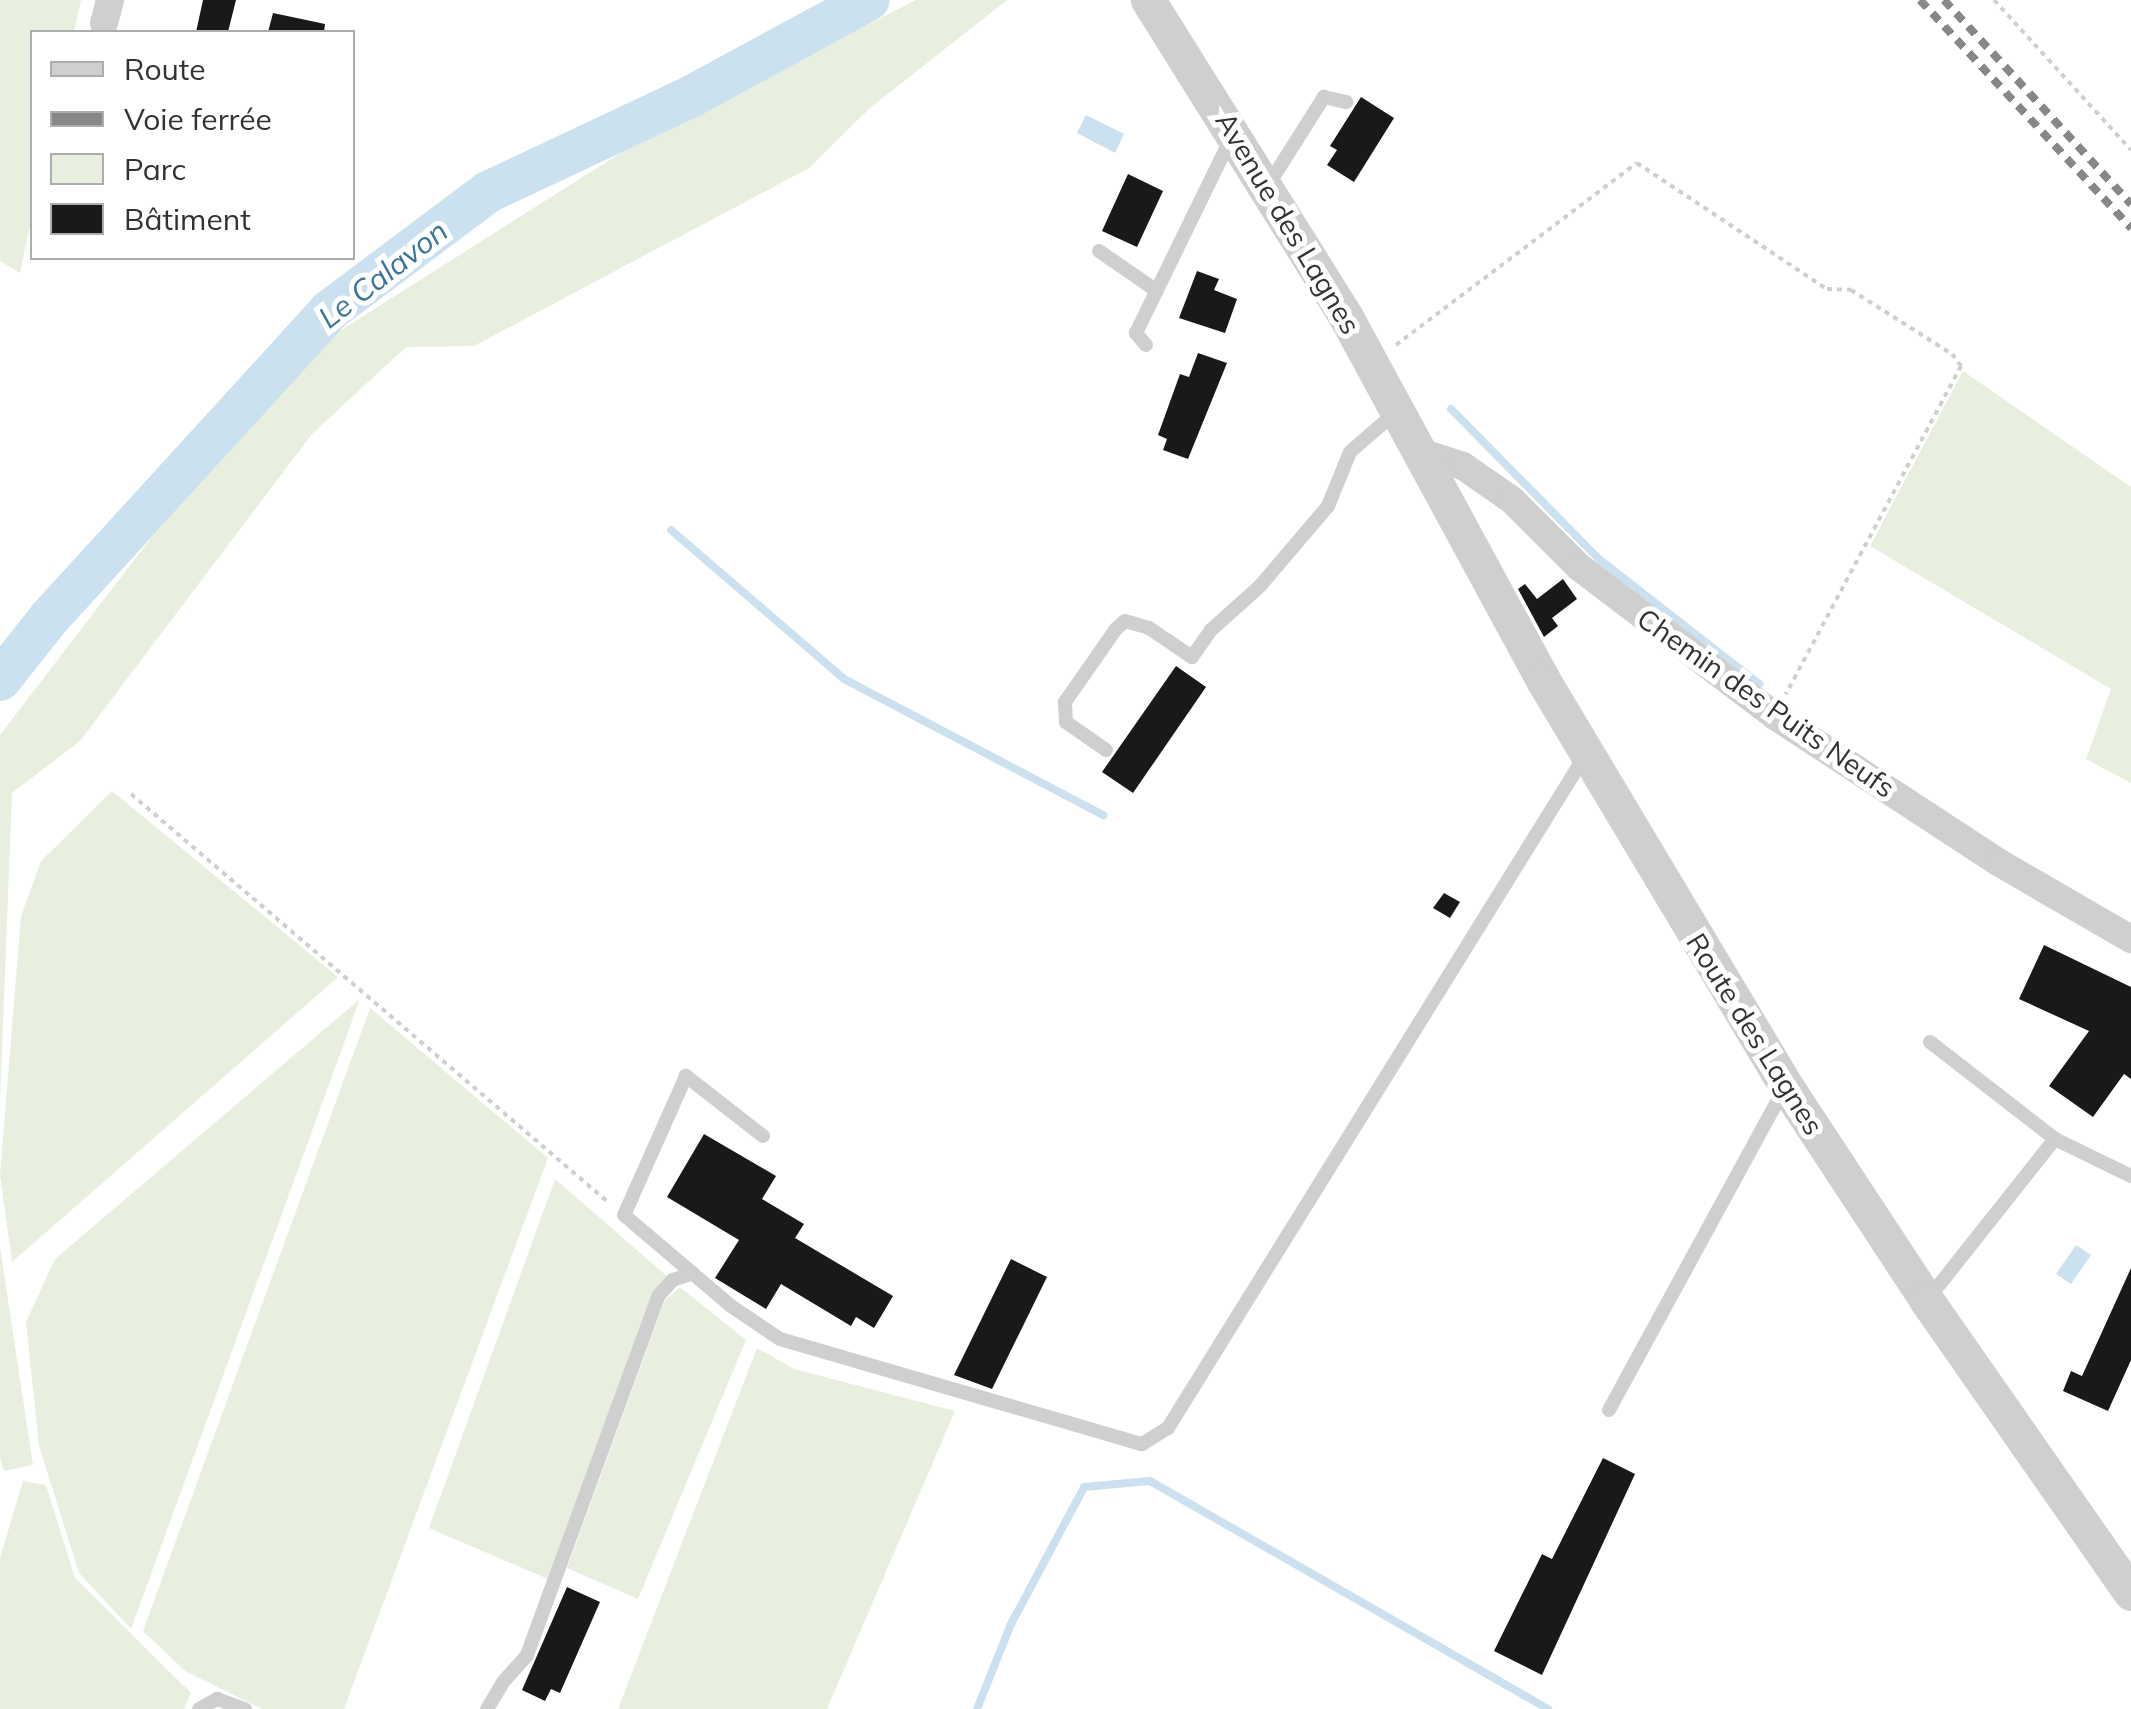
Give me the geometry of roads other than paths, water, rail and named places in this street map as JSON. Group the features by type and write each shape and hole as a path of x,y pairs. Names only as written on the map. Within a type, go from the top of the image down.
{"street":[{"name":"Avenue des Lagnes","path":"1148,0 1267,187 1417,451"},
{"name":"Chemin des Puits Neufs","path":"1417,451 1464,466 1512,500 1579,568 1774,716 1998,862 2131,939"},
{"name":"Route des Lagnes","path":"1417,451 1586,754 1786,1086 1927,1301 2131,1592"}],"lane":[{"path":"1267,187 1324,96 1346,102"},
{"path":"1146,345 1136,333 1234,132"},
{"path":"1100,251 1156,291"},
{"path":"1106,750 1066,722 1065,702 1116,629 1125,620 1149,628 1192,658 1210,630 1260,586 1328,506 1350,452 1397,412"},
{"path":"763,1136 686,1076 624,1215 780,1339 1107,1438 1142,1444 1168,1428 1586,754"},
{"path":"1930,1042 2055,1138 2131,1176"},
{"path":"1609,1410 1786,1086"},
{"path":"1927,1301 2055,1138"},
{"path":"487,1709 503,1682 527,1655 659,1295 674,1280 693,1273"},
{"path":"199,1709 217,1699 245,1709"}],"water":[{"path":"1086,115 1124,134 1115,153 1077,133"},
{"path":"2076,1245 2091,1255 2071,1284 2056,1274"}],"waterway":[{"name":"Le Calavon","path":"0,680 50,617 329,311 488,192 692,96 869,0"},
{"path":"1451,409 1600,560 1759,684"},
{"path":"671,530 844,679 1103,815"},
{"path":"977,1709 1011,1624 1084,1487 1150,1481 1548,1709"}],"railway":[{"path":"1920,0 2131,228"},
{"path":"1944,0 2131,204"}]}
